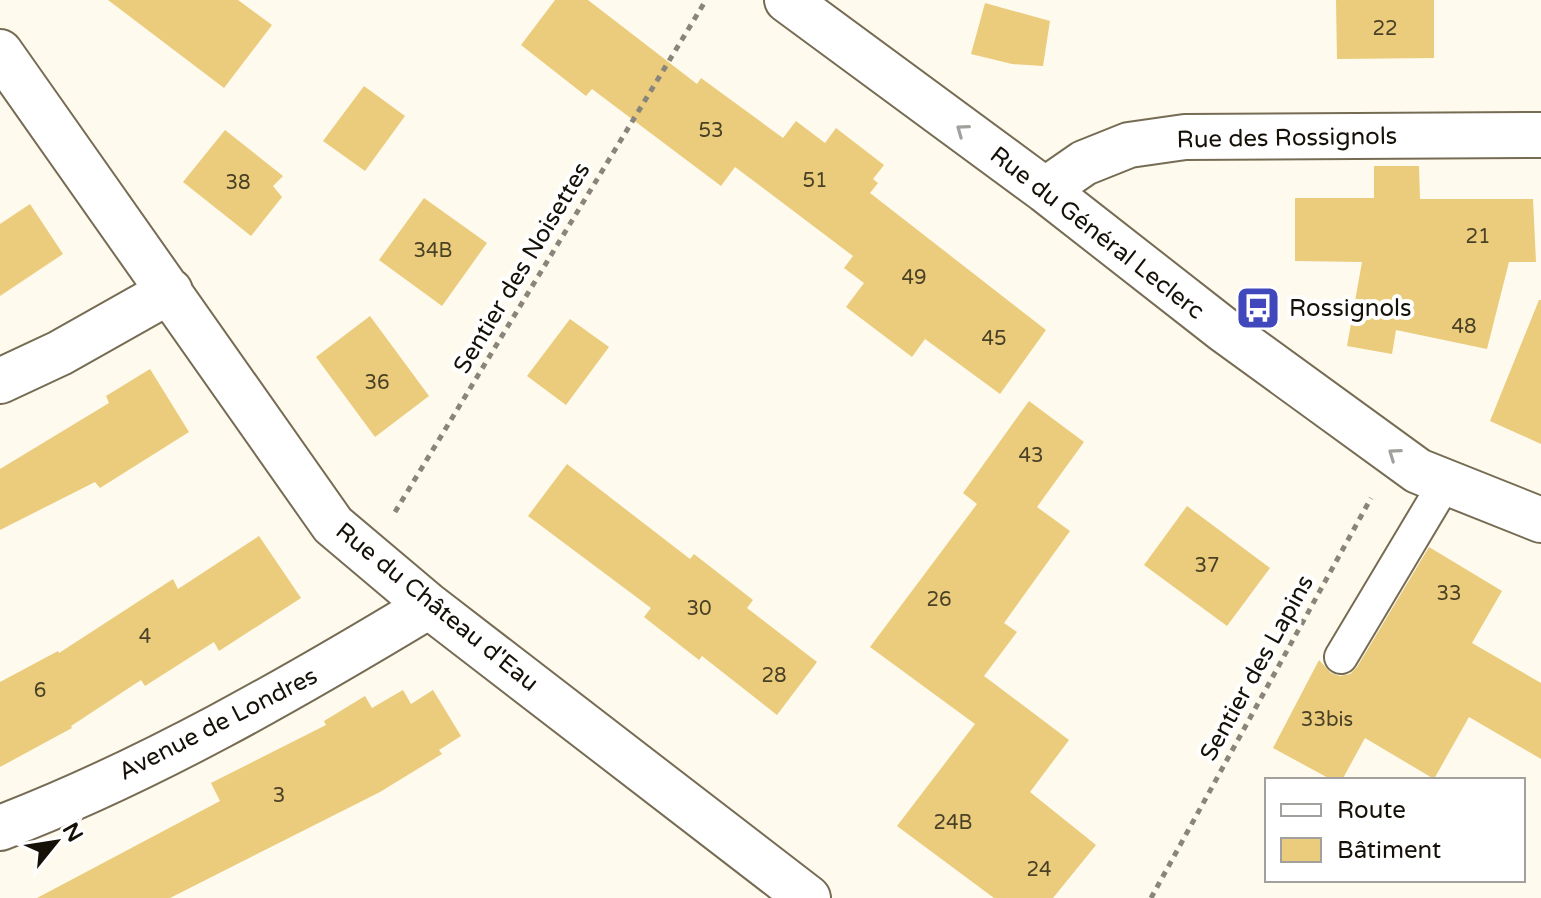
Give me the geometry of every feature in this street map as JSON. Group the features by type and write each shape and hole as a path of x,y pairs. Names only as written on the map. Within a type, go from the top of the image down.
{"street":[{"name":"Rue du Général Leclerc","path":"787,0 1045,190 1224,330 1394,455 1418,471 1445,483 1541,520"},
{"name":"Rue du Château d'Eau","path":"0,52 333,525 429,606 808,898"},
{"name":"Rue des Rossignols","path":"1045,190 1084,163 1129,145 1185,137 1541,135"},
{"path":"0,381 60,353 170,291"},
{"name":"Avenue de Londres","path":"0,828 138,767 321,671 429,606"}],"lane":[{"path":"1341,657 1445,483"}],"path":[{"name":"Sentier des Noisettes","path":"369,556 706,0"},
{"name":"Sentier des Lapins","path":"1151,898 1394,455"}],"building":[{"path":"108,0 238,0 272,25 224,88"},
{"path":"555,0 588,0 697,84 701,78 783,138 796,121 825,143 836,128 884,165 873,179 878,183 870,193 1046,330 1000,394 925,339 912,357 846,307 864,283 844,268 853,256 735,167 721,186 592,89 586,96 521,45"},
{"path":"1336,0 1434,0 1434,58 1337,59"},
{"path":"985,3 1050,21 1043,66 1012,64 971,54"},
{"path":"364,86 405,116 365,171 323,141"},
{"path":"225,130 283,176 273,186 282,197 251,236 183,182"},
{"path":"1374,166 1419,166 1420,199 1533,199 1536,262 1509,262 1487,349 1396,330 1392,354 1347,346 1362,262 1295,261 1295,198 1374,198"},
{"path":"424,198 487,243 442,306 379,260"},
{"path":"30,204 63,254 0,296 0,224"},
{"path":"1541,300 1541,444 1490,421"},
{"path":"370,316 429,396 375,437 316,357"},
{"path":"570,319 609,347 566,405 527,376"},
{"path":"150,369 189,432 100,488 95,482 0,530 0,469 109,403 106,396"},
{"path":"1029,401 1084,442 1037,507 1070,531 1004,623 1017,632 984,676 1069,740 1030,792 1096,845 1053,898 994,898 897,826 975,724 870,647 977,504 963,493"},
{"path":"567,464 690,559 694,554 753,600 747,608 817,662 777,715 702,656 699,660 644,617 651,608 528,516"},
{"path":"1187,506 1270,568 1227,626 1144,565"},
{"path":"259,536 301,598 219,651 214,642 145,686 141,680 72,728 0,767 0,682 59,653 173,579 178,589"},
{"path":"1429,547 1502,591 1472,643 1541,683 1541,759 1469,717 1435,778 1365,738 1343,778 1328,778 1273,748 1319,660 1331,673 1340,676 1350,674"},
{"path":"403,690 411,704 433,690 461,736 439,750 442,754 380,792 170,898 37,898 220,801 211,783 326,725 324,721 365,696 372,708"}],"place":[{"name":"Rossignols","path":"1258,308"}]}
